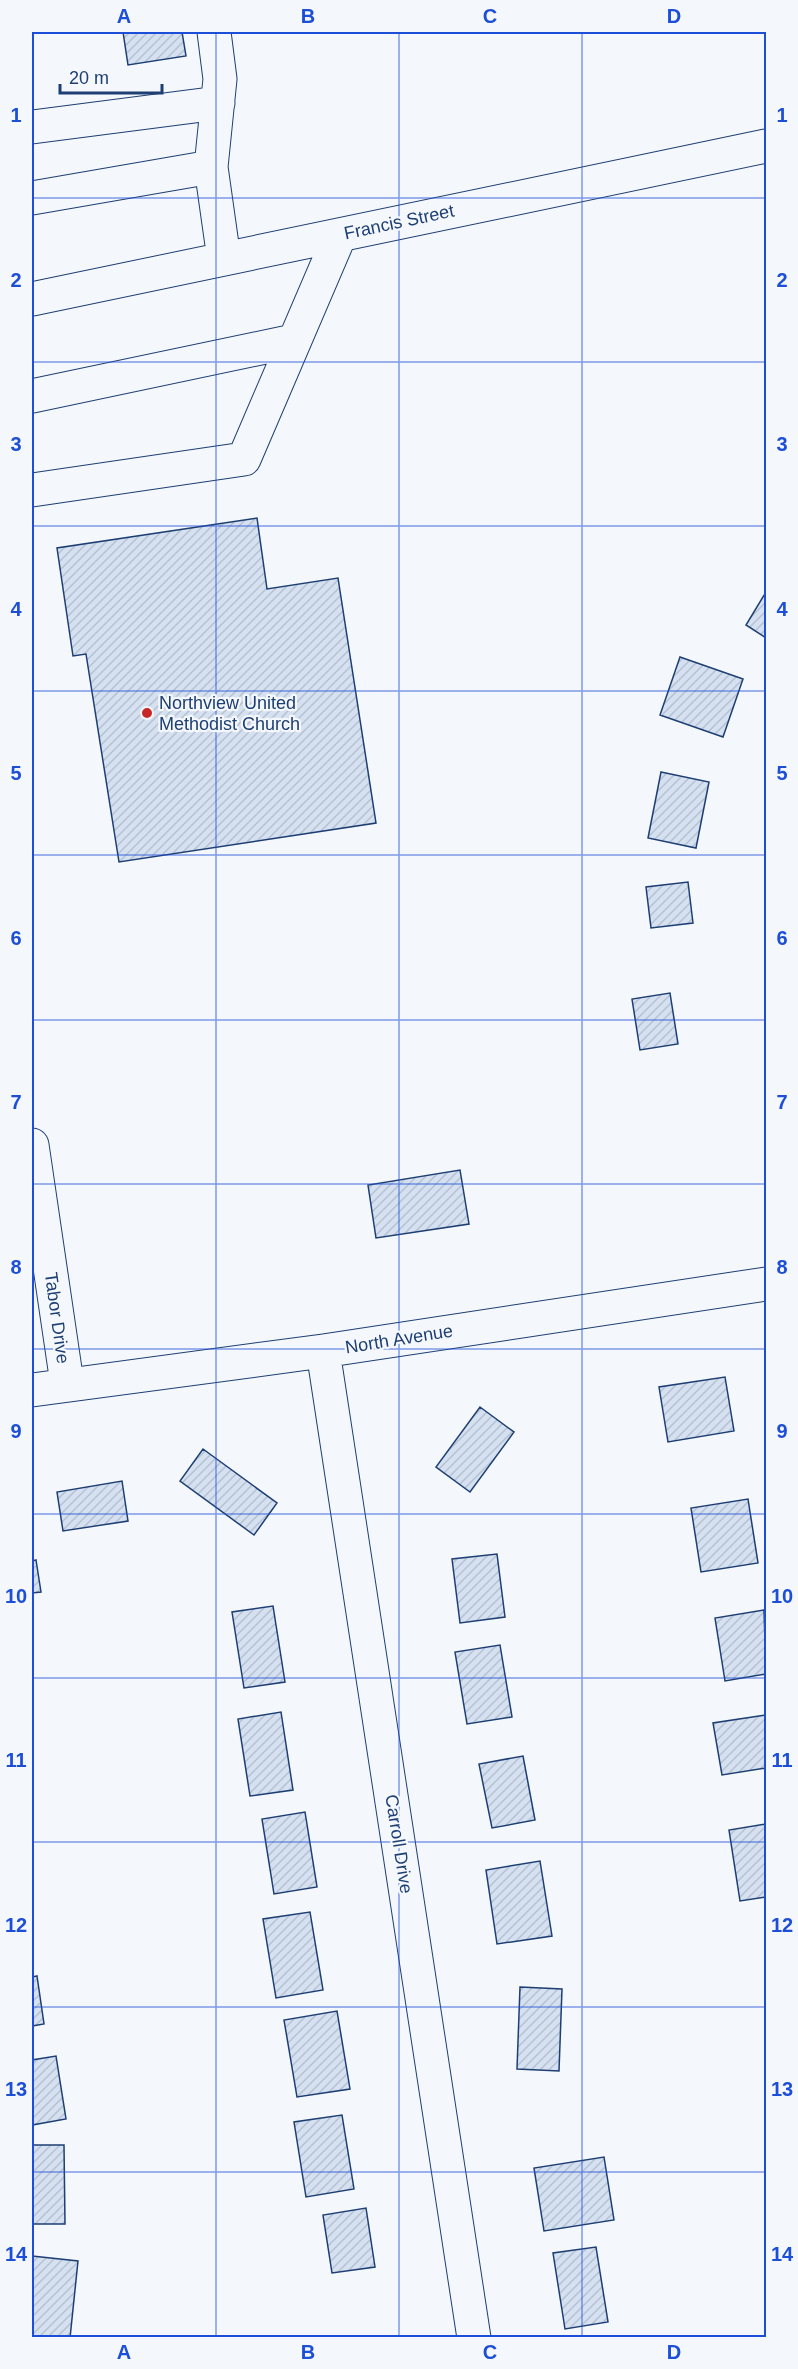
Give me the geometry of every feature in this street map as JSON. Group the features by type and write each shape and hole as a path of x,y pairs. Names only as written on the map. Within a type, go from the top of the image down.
{"street":[{"path":"214,32 220,79 211,167 224,259"},
{"path":"32,127 218,103"},
{"name":"Francis Street","path":"32,299 766,146"},
{"path":"32,198 211,167"},
{"path":"32,490 244,459 339,235"},
{"path":"32,396 294,341"},
{"name":"Tabor Drive","path":"32,1145 67,1383"},
{"name":"North Avenue","path":"32,1390 67,1383 323,1351 766,1284"},
{"name":"Carroll Drive","path":"323,1351 474,2337"}],"building":[{"path":"123,32 182,32 186,56 128,65"},
{"path":"257,518 267,589 338,578 376,823 119,862 86,654 73,656 57,548"},
{"path":"766,592 766,638 746,625"},
{"path":"680,657 743,679 723,737 660,715"},
{"path":"661,772 709,782 696,848 648,838"},
{"path":"688,882 693,923 651,928 646,887"},
{"path":"670,993 678,1044 640,1050 632,999"},
{"path":"460,1170 469,1224 376,1238 368,1185"},
{"path":"725,1377 734,1431 668,1442 659,1387"},
{"path":"480,1407 514,1432 470,1492 436,1467"},
{"path":"203,1449 277,1503 254,1535 180,1481"},
{"path":"122,1481 128,1521 63,1531 57,1492"},
{"path":"748,1499 758,1563 701,1572 691,1508"},
{"path":"497,1554 505,1617 460,1623 452,1559"},
{"path":"36,1560 41,1592 32,1593 32,1561"},
{"path":"273,1606 285,1682 244,1688 232,1612"},
{"path":"764,1610 766,1674 725,1681 715,1618"},
{"path":"500,1645 512,1717 467,1724 455,1652"},
{"path":"281,1712 293,1790 250,1796 238,1719"},
{"path":"766,1715 766,1768 722,1775 713,1723"},
{"path":"523,1756 535,1820 492,1828 479,1764"},
{"path":"305,1812 317,1887 274,1894 262,1819"},
{"path":"766,1824 766,1897 740,1901 729,1830"},
{"path":"540,1861 552,1936 497,1944 486,1870"},
{"path":"310,1912 323,1990 276,1998 263,1919"},
{"path":"37,1976 44,2024 32,2026 32,1977"},
{"path":"520,1987 562,1989 559,2071 517,2069"},
{"path":"337,2011 350,2089 297,2097 284,2020"},
{"path":"56,2056 66,2119 32,2125 32,2060"},
{"path":"342,2115 354,2189 306,2197 294,2122"},
{"path":"32,2145 64,2145 65,2224 32,2224"},
{"path":"604,2157 614,2220 544,2231 534,2168"},
{"path":"366,2208 375,2267 332,2273 323,2215"},
{"path":"596,2247 608,2322 565,2329 553,2253"},
{"path":"32,2256 78,2261 70,2338 32,2338"}],"place":[{"name":"Northview United Methodist Church","path":"147,713"}]}
